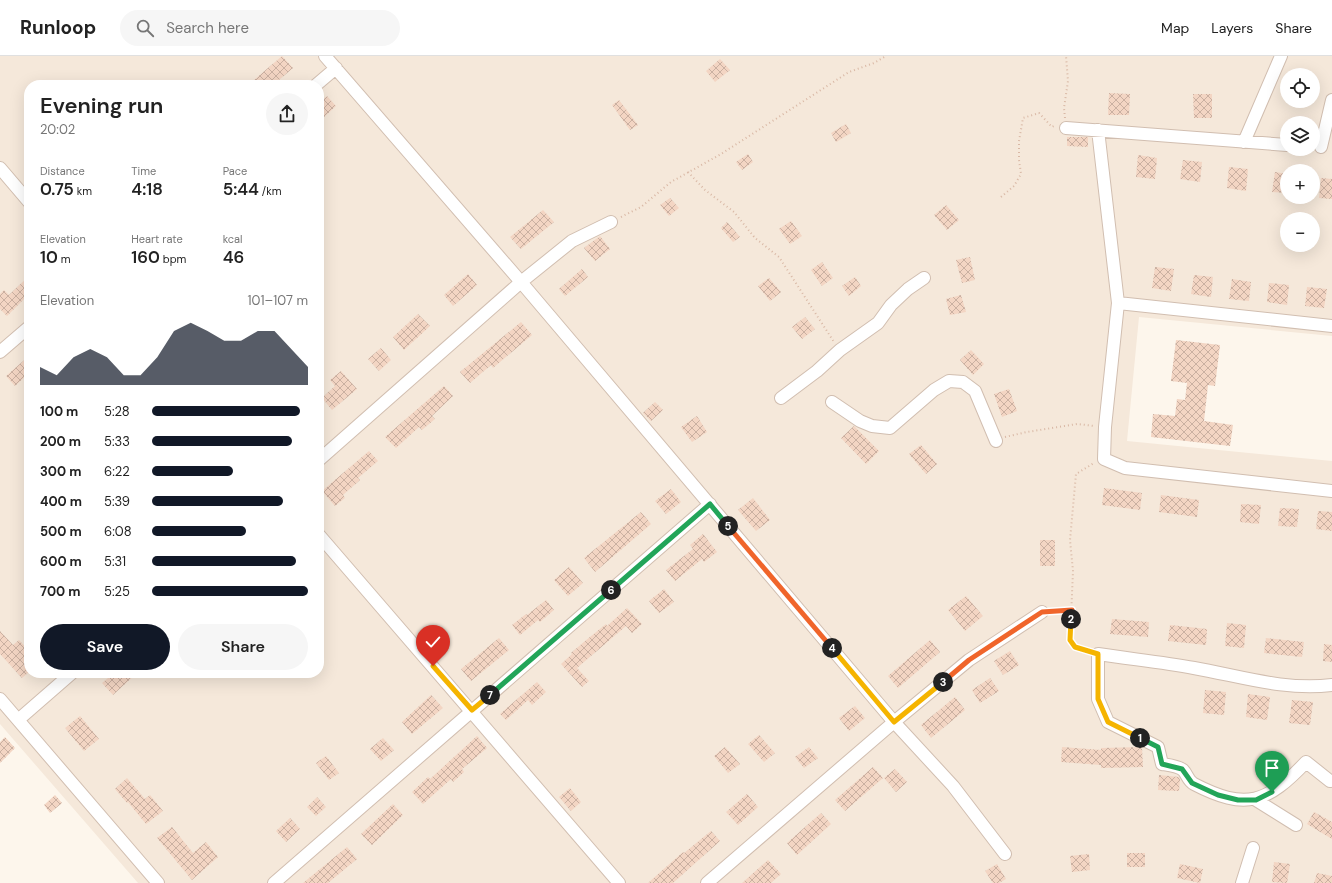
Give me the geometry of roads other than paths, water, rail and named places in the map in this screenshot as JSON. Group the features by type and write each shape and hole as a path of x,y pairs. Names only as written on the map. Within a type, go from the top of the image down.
{"street":[{"path":"325,56 521,282 894,722 953,786 1005,854"},
{"path":"1244,142 1281,56"},
{"path":"322,80 336,68"},
{"path":"1322,148 1332,100"},
{"path":"1066,124 1098,130 1280,145"},
{"path":"1098,130 1118,303 1105,427 1104,458 1125,468 1332,491"},
{"path":"0,168 24,196"},
{"path":"324,456 521,282 572,241 611,222"},
{"path":"781,398 817,371 840,350 878,323 891,305 924,278"},
{"path":"1118,303 1332,326"},
{"path":"0,352 24,331"},
{"path":"832,402 860,421 872,426 890,428 934,390 949,382 963,382 976,391 996,441"},
{"path":"274,883 710,504"},
{"path":"324,541 472,710 619,883"},
{"path":"707,883 894,722 969,660 1042,612"},
{"path":"1330,781 1306,762 1293,776 1272,792 1256,800 1238,800 1218,795 1192,783 1182,769 1162,764 1158,747 1108,722 1098,699 1098,654 1193,668 1275,685 1332,685"},
{"path":"18,720 66,678"},
{"path":"0,699 158,883"},
{"path":"1256,800 1296,825"},
{"path":"1242,883 1253,848"}]}
